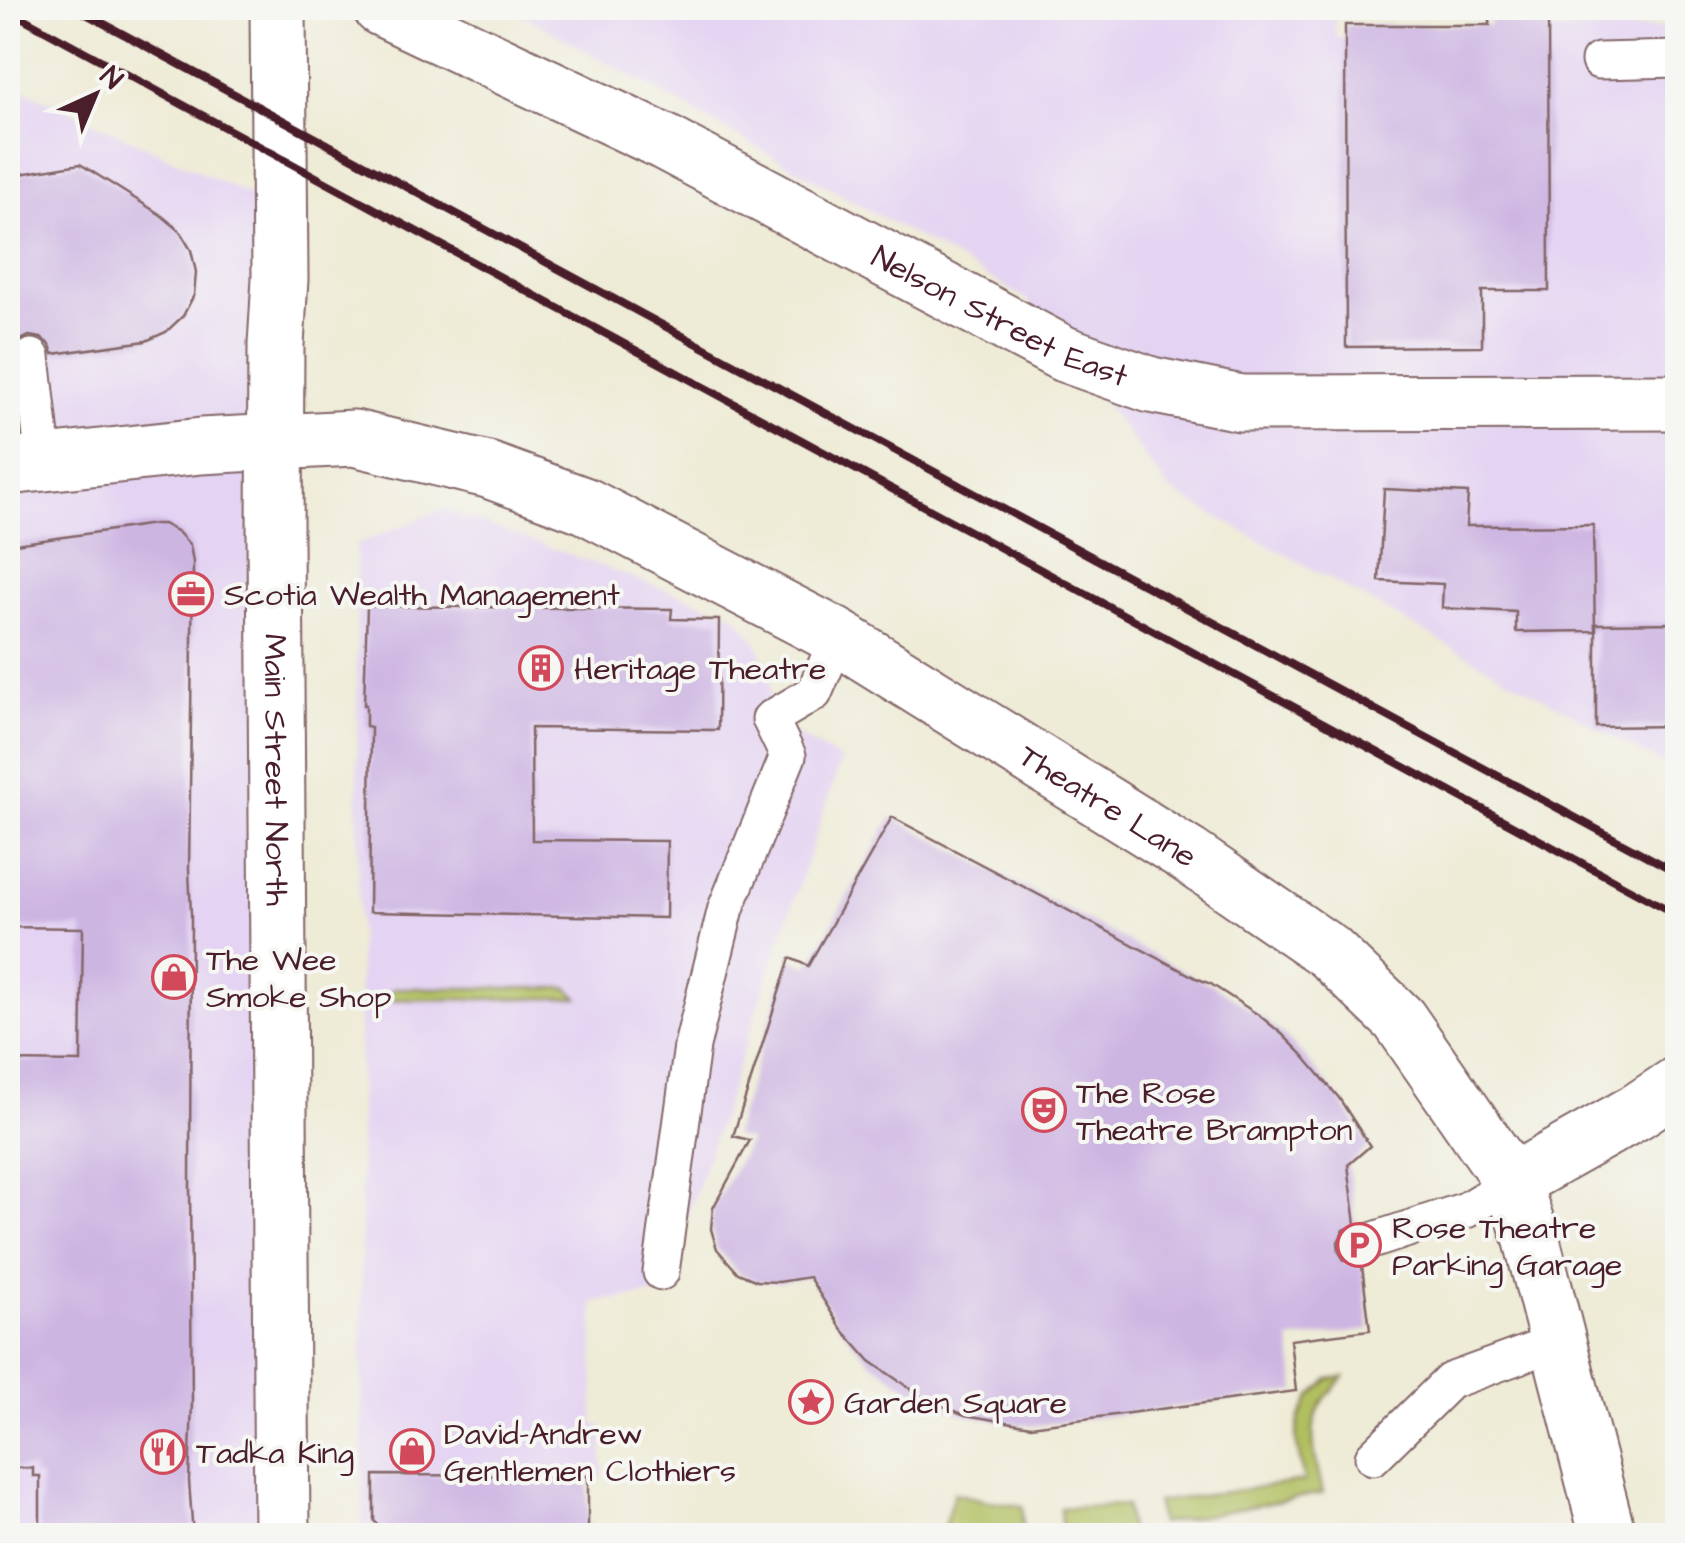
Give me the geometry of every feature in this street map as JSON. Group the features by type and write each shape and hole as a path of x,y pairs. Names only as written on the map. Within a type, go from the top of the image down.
{"street":[{"name":"Main Street North","path":"278,8 280,279 275,442 282,1536"},
{"name":"Nelson Street East","path":"381,8 664,142 1064,354 1152,385 1241,403 1678,402"},
{"name":"Theatre Lane","path":"26,465 201,446 354,438 488,470 586,506 838,637 1188,855 1329,952 1400,1019 1512,1182 1530,1234 1608,1536"},
{"path":"1512,1182 1678,1084"}],"lane":[{"path":"1599,61 1678,59"},
{"path":"26,465 32,357"},
{"path":"661,1272 692,1046 726,908 788,756 770,719 814,693 838,637"},
{"path":"1359,1244 1466,1210 1512,1182"},
{"path":"1373,1456 1450,1381 1557,1342"}],"shaded area":[{"path":"510,8 1335,8 1336,38 1677,27 1677,772 1169,490 1027,299"},
{"path":"8,82 279,209 282,1535 8,1536"},
{"path":"444,509 733,614 760,649 770,680 770,719 841,760 662,1293 593,1302 594,1425 602,1426 603,1476 588,1477 588,1535 363,1535 356,545"}],"green space":[{"path":"395,988 568,988 578,998 381,1000"},
{"path":"1344,1377 1322,1403 1314,1424 1323,1493 1160,1524 1157,1502 1304,1481 1296,1439 1299,1419 1311,1396 1329,1379"},
{"path":"954,1493 1023,1506 1022,1535 968,1535 943,1529"},
{"path":"1126,1505 1130,1535 1062,1535 1060,1508"}],"building":[{"path":"1490,8 1548,8 1549,291 1482,291 1482,346 1346,347 1345,25 1490,25"},
{"path":"80,164 179,230 191,250 196,272 194,295 183,316 166,332 146,341 53,354 41,338 29,336 12,349 8,360 8,176"},
{"path":"1384,489 1468,493 1466,526 1593,525 1595,631 1516,632 1516,612 1442,608 1443,584 1379,581"},
{"path":"154,524 178,532 190,545 193,562 189,1481 193,1536 40,1536 40,1476 33,1476 33,1468 8,1468 8,1061 81,1062 83,928 8,927 8,545"},
{"path":"367,606 672,609 671,619 719,620 718,730 531,728 532,840 667,841 666,918 369,912 371,727 366,726 364,705"},
{"path":"1678,623 1678,726 1596,727 1596,624"},
{"name":"The Rose Theatre Brampton","path":"892,817 1211,984 1282,1034 1339,1098 1370,1146 1348,1165 1356,1224 1344,1230 1338,1242 1344,1260 1362,1266 1370,1330 1290,1340 1296,1391 1031,1426 965,1415 925,1399 870,1361 841,1328 809,1277 757,1281 738,1273 717,1249 711,1229 713,1208 750,1140 733,1136 790,958 808,966"},
{"path":"374,1475 588,1476 588,1536 391,1536 374,1521"}],"railway":[{"path":"75,8 1678,873"},
{"path":"8,10 1678,915"}],"place":[{"name":"Scotia Wealth Management","path":"191,594"},
{"name":"Heritage Theatre","path":"541,668"},
{"name":"The Wee Smoke Shop","path":"174,977"},
{"name":"The Rose Theatre Brampton","path":"1044,1110"},
{"name":"Rose Theatre Parking Garage","path":"1359,1245"},
{"name":"Garden Square","path":"811,1402"},
{"name":"David-Andrew Gentlemen Clothiers","path":"412,1451"},
{"name":"Tadka King","path":"163,1452"}]}
